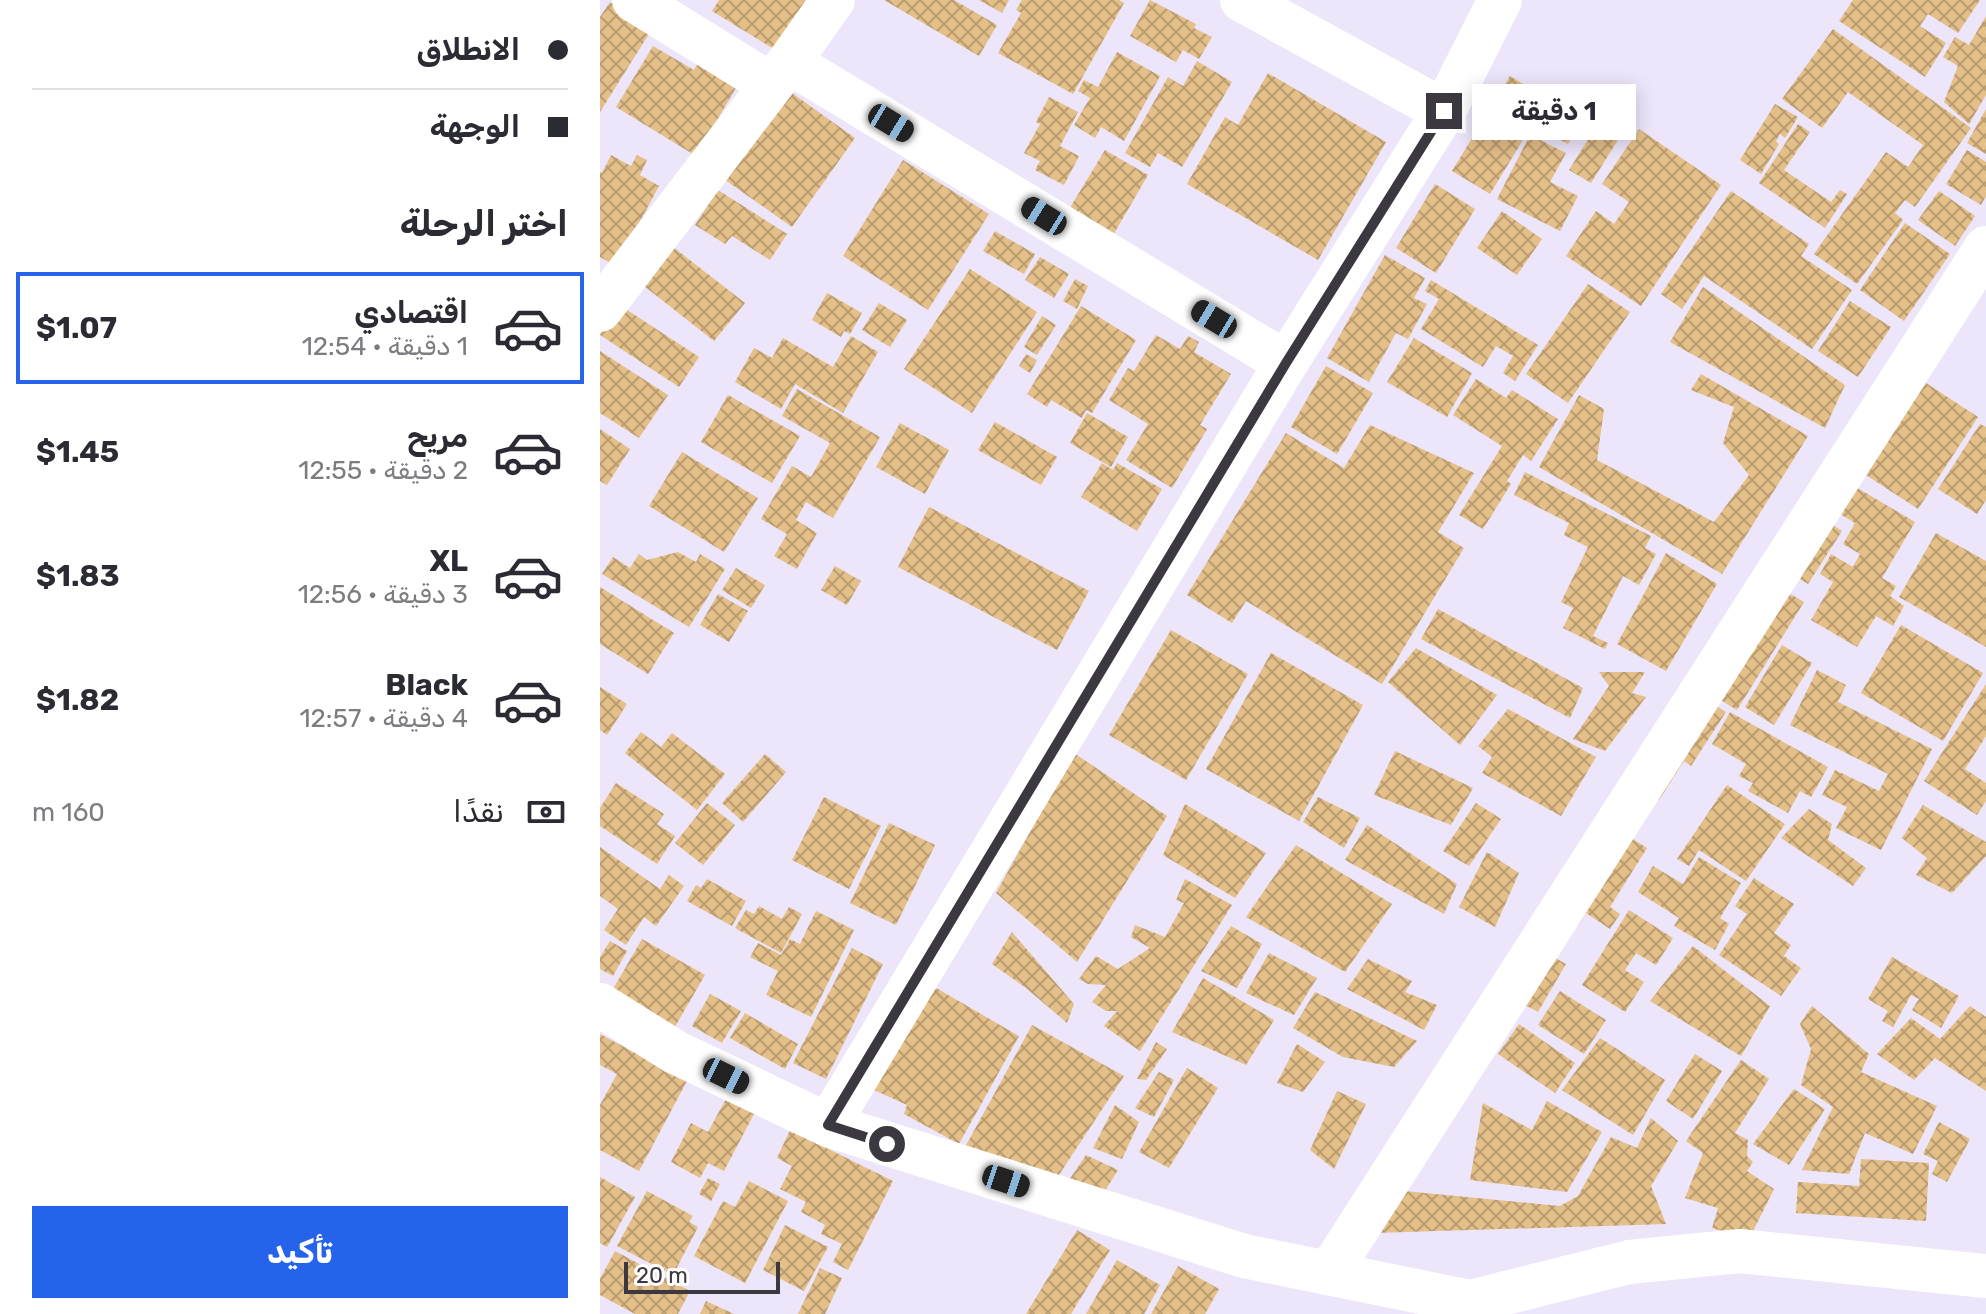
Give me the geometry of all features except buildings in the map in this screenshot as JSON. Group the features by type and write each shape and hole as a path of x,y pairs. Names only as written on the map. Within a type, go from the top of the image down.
{"street":[{"path":"634,0 780,73 1286,363"},
{"path":"600,310 833,0"},
{"path":"1242,0 1444,111"},
{"path":"828,1125 1286,363 1444,111 1500,0"},
{"path":"1329,1273 1986,248"},
{"path":"600,1005 675,1052 828,1125 1244,1256 1476,1308 1629,1262 1740,1251 1986,1276"}],"route":[{"path":"887,1144 828,1125 1286,363 1444,111"}]}
